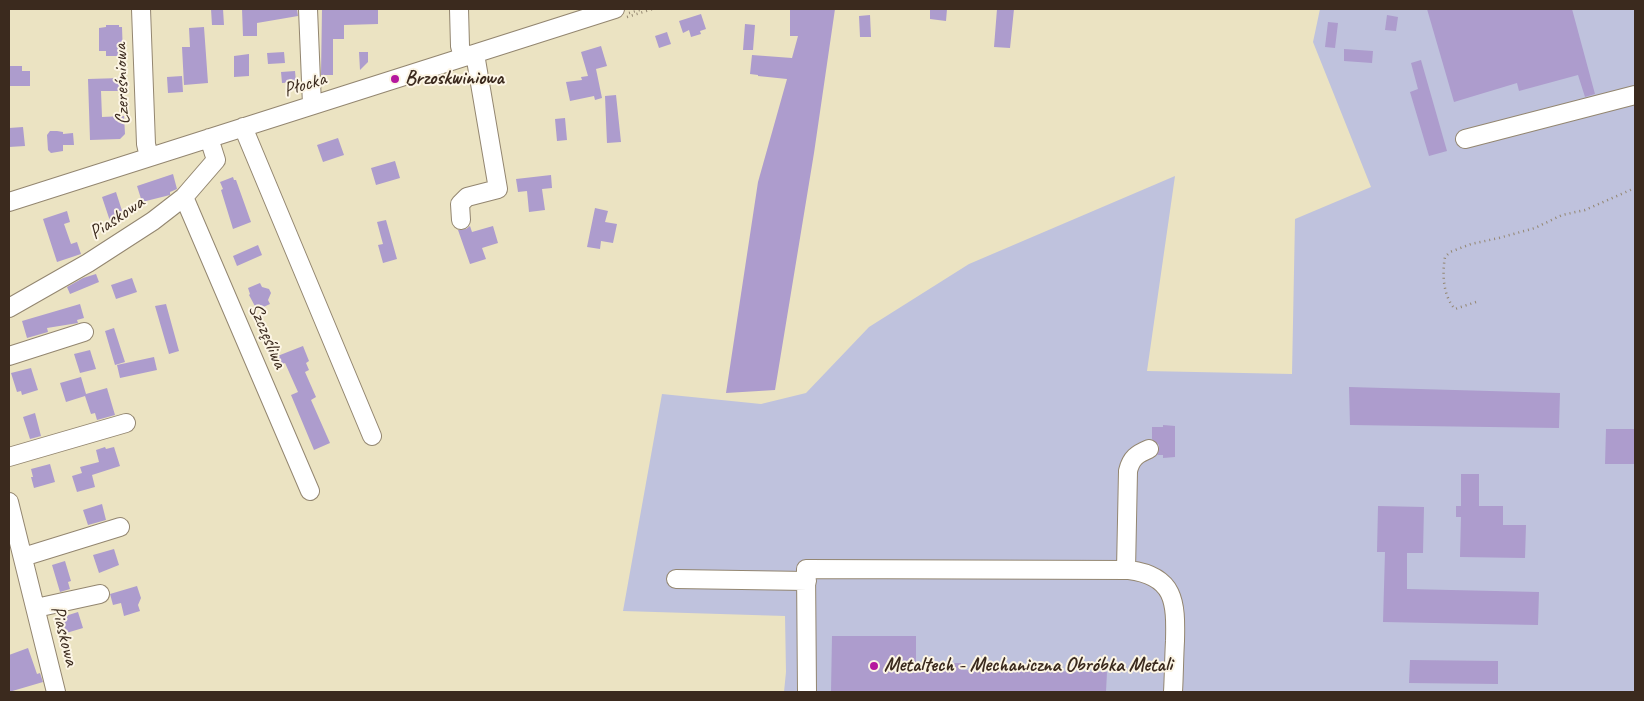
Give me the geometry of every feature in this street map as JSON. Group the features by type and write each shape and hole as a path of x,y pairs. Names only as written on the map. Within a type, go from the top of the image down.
{"street":[{"name":"Czereśniowa","path":"141,9 146,144 149,157"},
{"path":"308,9 312,105"},
{"path":"459,9 460,46 469,56 504,188 467,198 460,204 461,220"},
{"name":"Płocka","path":"9,202 615,9"},
{"path":"1465,139 1635,95"},
{"path":"243,127 372,436"},
{"name":"Piaskowa","path":"9,308 88,263 153,221 184,197 216,160 209,138"},
{"name":"Szczęśliwa","path":"184,197 310,491"},
{"path":"9,356 84,332"},
{"path":"9,456 126,422"},
{"path":"1126,570 1128,472 1132,460 1137,454 1148,449"},
{"name":"Piaskowa","path":"9,502 56,692"},
{"path":"23,557 120,527"},
{"path":"807,692 806,569 1126,570 1146,572 1168,590 1174,602 1176,621 1173,692"},
{"path":"676,579 806,581"},
{"path":"36,608 100,594"}],"path":[{"path":"1476,302 1455,309 1450,304 1444,280 1445,257 1450,252 1470,244 1535,228 1562,215 1585,210 1635,188"}],"shaded area":[{"path":"1320,9 1634,9 1635,692 784,692 786,672 785,616 623,611 662,394 761,404 806,393 869,327 969,264 1175,176 1147,371 1292,374 1295,219 1371,187 1313,42"}],"building":[{"path":"211,9 223,9 224,25 212,25"},
{"path":"242,9 297,9 298,16 257,23 257,36 243,36"},
{"path":"322,9 378,9 378,24 344,25 344,39 333,39 333,75 321,75"},
{"path":"790,9 835,9 814,153 775,390 726,393 758,182 787,79 750,74 752,55 792,58 798,36 790,36"},
{"path":"930,9 947,9 946,21 930,19"},
{"path":"997,9 1014,9 1010,48 994,47"},
{"path":"1427,9 1572,9 1595,94 1585,97 1578,75 1519,91 1517,83 1454,102"},
{"path":"701,14 706,29 700,31 701,34 691,37 689,30 683,33 679,21"},
{"path":"870,15 871,37 860,37 859,16"},
{"path":"1387,15 1398,17 1396,31 1385,30"},
{"path":"1328,22 1338,23 1335,48 1325,47"},
{"path":"745,24 755,25 753,50 743,50"},
{"path":"106,25 119,25 119,27 122,27 123,56 106,56 106,51 99,51 99,28 106,27"},
{"path":"204,27 208,83 184,85 182,47 190,47 189,28"},
{"path":"667,32 671,44 659,48 655,36"},
{"path":"601,46 607,66 596,69 602,98 595,100 594,96 570,101 566,82 582,80 581,77 588,76 581,52"},
{"path":"1344,49 1373,51 1372,63 1344,61"},
{"path":"284,52 285,63 268,64 267,53"},
{"path":"359,52 368,52 368,62 360,70"},
{"path":"249,54 249,76 234,77 234,56"},
{"path":"1421,60 1447,151 1429,156 1410,92 1418,89 1411,63"},
{"path":"9,66 22,66 22,71 30,71 30,86 9,86"},
{"path":"295,71 296,82 282,83 281,72"},
{"path":"182,76 183,92 168,93 167,77"},
{"path":"121,78 121,91 101,91 102,117 124,116 125,134 120,139 90,140 88,79"},
{"path":"616,95 621,142 607,143 605,96"},
{"path":"565,118 567,140 557,141 555,119"},
{"path":"23,127 25,146 9,147 9,128"},
{"path":"50,131 63,132 63,134 73,133 74,145 63,145 63,151 51,153 48,150 47,135"},
{"path":"338,138 344,155 323,162 317,145"},
{"path":"395,161 400,178 376,185 371,168"},
{"path":"173,174 177,189 170,192 170,195 142,202 137,186"},
{"path":"551,175 552,188 542,189 545,210 529,212 527,191 518,192 516,179"},
{"path":"233,177 236,180 251,222 233,229 220,182"},
{"path":"116,192 124,217 110,221 102,197"},
{"path":"595,208 608,211 605,222 617,224 613,243 601,241 600,249 587,247"},
{"path":"67,211 70,222 64,224 71,244 77,242 81,254 57,262 43,219"},
{"path":"386,220 397,259 383,263 378,245 383,244 377,222"},
{"path":"470,226 472,232 493,226 498,243 482,248 486,259 470,264 458,230 466,229"},
{"path":"258,245 262,255 237,266 233,256"},
{"path":"96,274 99,282 70,294 67,287 83,278"},
{"path":"132,278 137,292 116,299 111,285"},
{"path":"260,283 262,287 269,289 271,293 268,300 270,304 257,310 249,295 248,288"},
{"path":"80,304 84,318 77,320 78,323 47,328 48,332 27,338 22,321"},
{"path":"166,304 179,351 169,354 155,306"},
{"path":"114,328 125,362 115,365 105,331"},
{"path":"303,346 309,361 306,363 309,370 305,372 316,397 311,400 330,443 314,450 291,395 298,392 285,363 279,366 275,357"},
{"path":"90,350 96,369 80,373 74,354"},
{"path":"154,357 157,370 120,378 117,365"},
{"path":"31,368 38,390 22,395 21,391 17,392 11,373"},
{"path":"81,377 86,394 107,388 115,415 97,420 95,413 91,414 85,396 66,402 60,383"},
{"path":"1349,387 1560,393 1559,428 1350,425"},
{"path":"35,413 41,436 30,439 23,417"},
{"path":"1163,425 1175,426 1175,457 1163,458 1163,455 1157,455 1159,445 1152,439 1152,427 1163,427"},
{"path":"1606,429 1635,429 1635,464 1605,464"},
{"path":"105,447 106,449 114,447 120,466 92,475 95,487 77,492 72,476 82,473 80,467 99,462 96,450"},
{"path":"50,464 55,482 34,488 31,469"},
{"path":"1461,474 1479,474 1479,506 1503,506 1503,525 1526,525 1525,558 1460,557 1461,517 1456,517 1456,506 1461,506"},
{"path":"102,504 106,520 88,525 83,510"},
{"path":"1378,506 1424,507 1423,553 1407,553 1407,589 1539,592 1538,625 1383,622 1385,552 1377,552"},
{"path":"114,549 119,565 99,573 93,555"},
{"path":"65,561 71,581 68,582 70,589 60,592 52,565"},
{"path":"137,586 141,598 138,605 140,611 124,616 121,603 113,605 110,594"},
{"path":"78,612 83,628 63,634 59,618"},
{"name":"Metaltech - Mechaniczna Obróbka Metali","path":"832,636 916,636 916,669 949,670 949,663 961,663 961,670 1107,672 1106,692 831,692"},
{"path":"28,648 37,674 40,673 43,682 9,692 9,655"},
{"path":"1410,660 1498,661 1498,684 1409,683"}],"place":[{"name":"Brzoskwiniowa","path":"395,79"},
{"name":"Metaltech - Mechaniczna Obróbka Metali","path":"874,666"}]}
